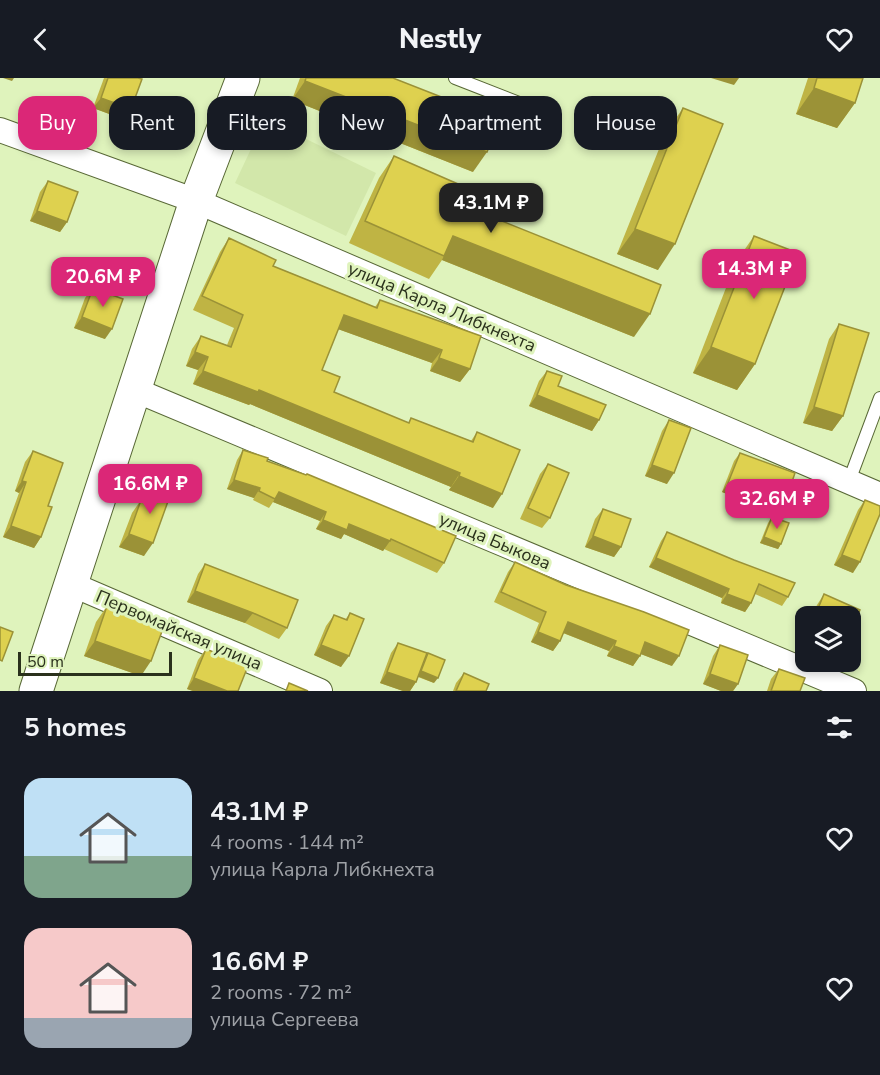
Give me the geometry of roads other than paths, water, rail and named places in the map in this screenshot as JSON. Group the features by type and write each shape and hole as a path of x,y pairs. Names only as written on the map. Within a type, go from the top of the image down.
{"main road":[{"path":"36,691 196,201 243,78"}],"street":[{"name":"улица Карла Либкнехта","path":"0,130 196,201 880,495"},
{"name":"улица Быкова","path":"135,390 854,691"},
{"name":"Первомайская улица","path":"71,584 320,691"}],"lane":[{"path":"455,78 501,96"},
{"path":"849,481 880,398"}]}
